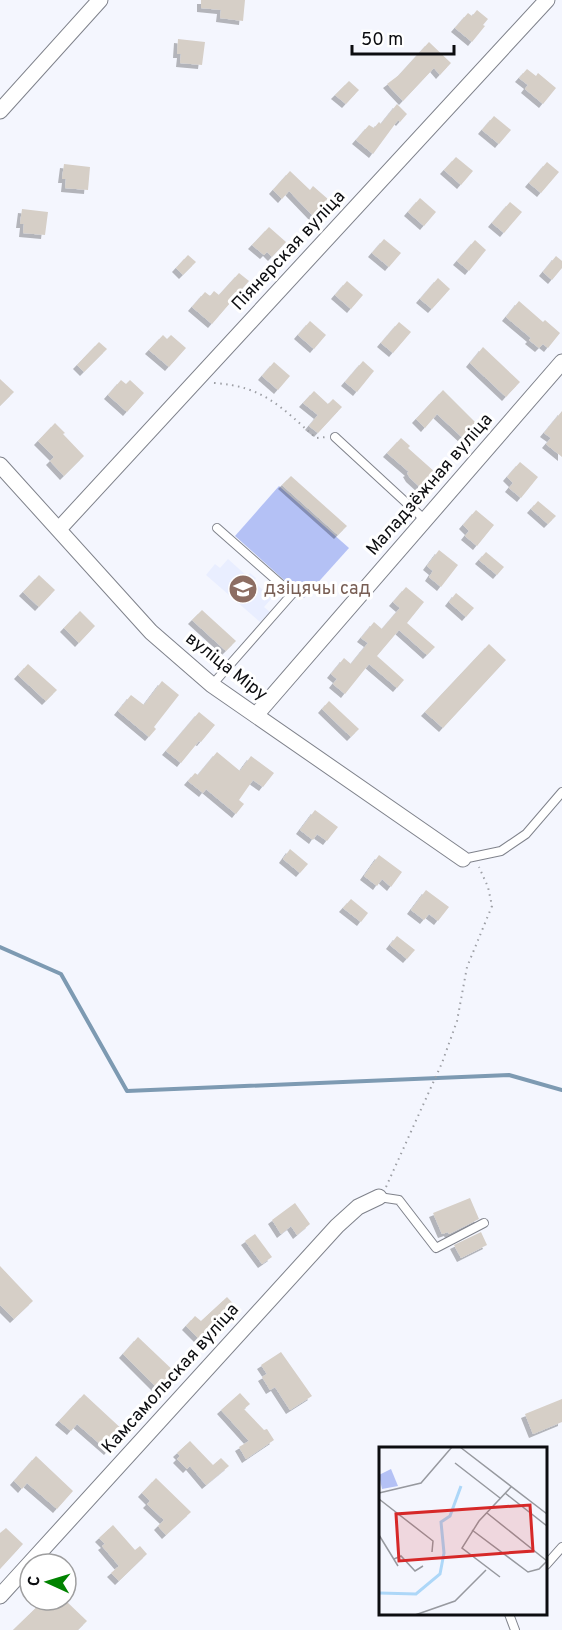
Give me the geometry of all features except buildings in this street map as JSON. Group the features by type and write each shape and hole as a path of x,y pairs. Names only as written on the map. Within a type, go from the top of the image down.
{"street":[{"path":"0,111 100,0"},
{"name":"Піянерская вуліца","path":"59,529 547,0"},
{"name":"Маладзёжная вуліца","path":"256,715 562,363"},
{"name":"вуліца Міру","path":"0,465 151,632 212,685 469,857"},
{"name":"Камсамольская вуліца","path":"0,1596 337,1226 358,1208 379,1197"}],"lane":[{"path":"335,437 425,520"},
{"path":"212,685 292,594 217,528"},
{"path":"469,857 501,851 526,834 562,792"},
{"path":"379,1197 399,1200 436,1248 484,1223"},
{"path":"547,1564 562,1546"},
{"path":"509,1615 515,1630"}],"path":[{"path":"193,384 229,384 261,393 276,402 316,438 335,437"},
{"path":"379,1197 388,1184 440,1069 457,1021 467,967 492,906 488,887 469,857"}],"shaded area":[{"path":"279,486 349,548 304,598 235,536"},
{"name":"дзіцячы сад","path":"228,559 247,576 250,573 256,578 254,582 272,598 264,607 270,612 260,622 206,575 215,564 220,568"}],"waterway":[{"path":"0,947 61,974 127,1091 509,1075 562,1090"}],"place":[{"name":"дзіцячы сад","path":"243,589"}]}
